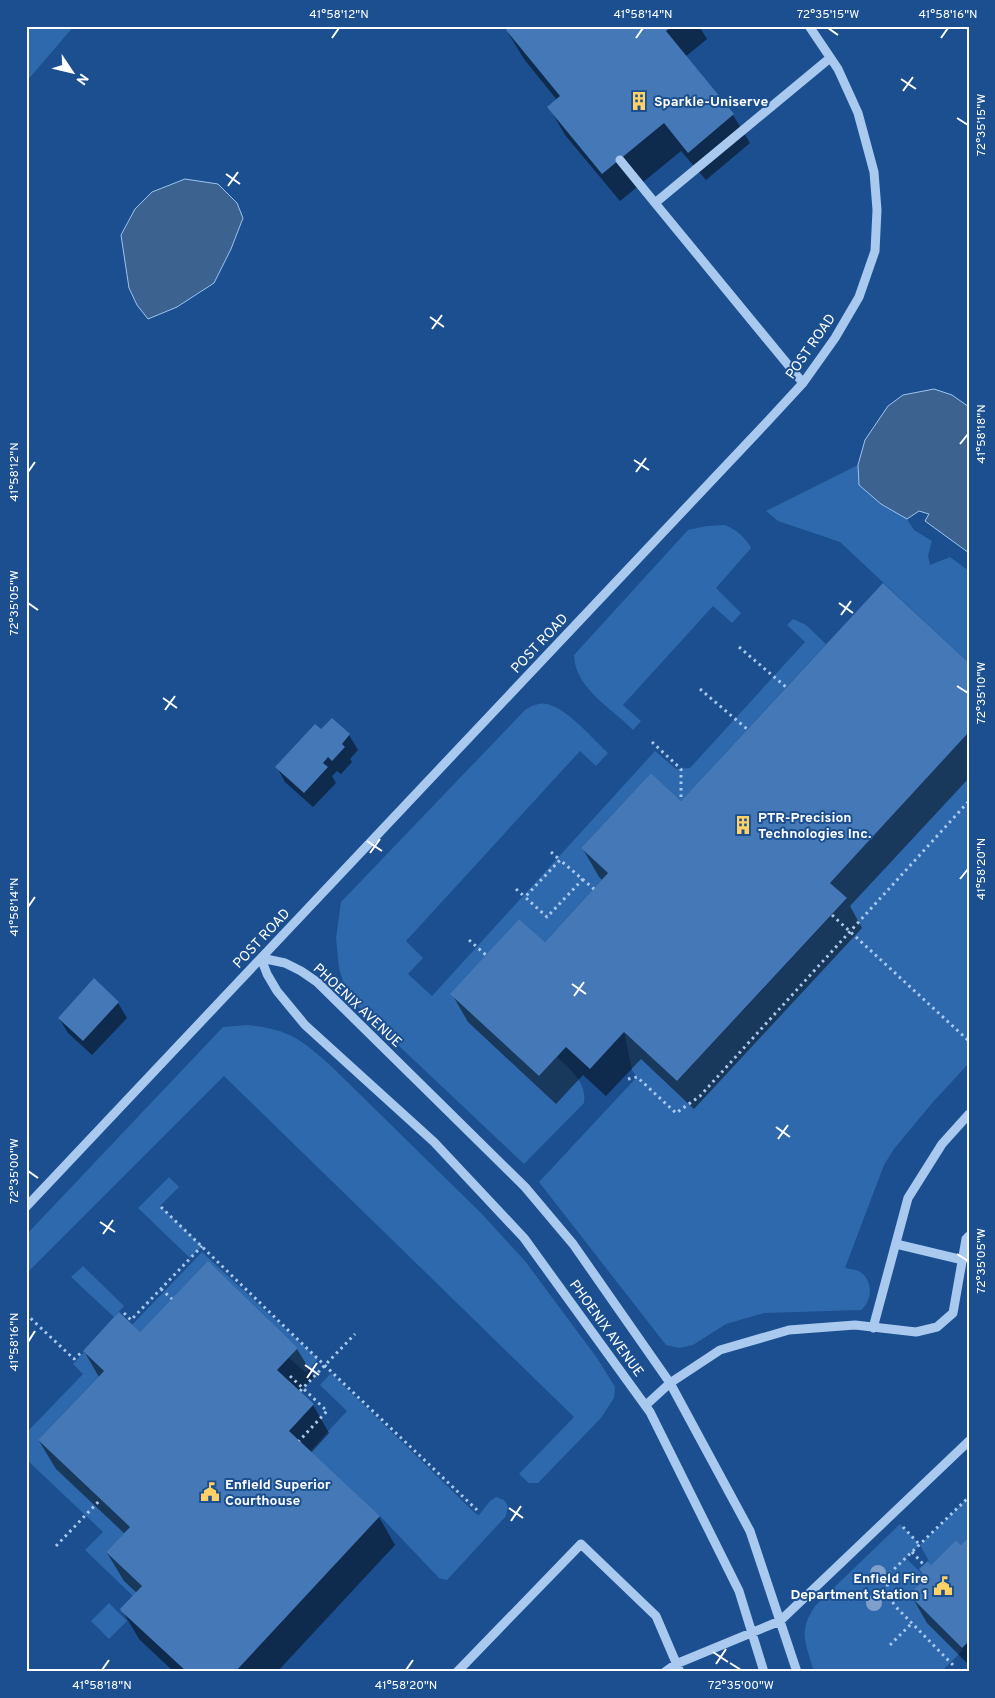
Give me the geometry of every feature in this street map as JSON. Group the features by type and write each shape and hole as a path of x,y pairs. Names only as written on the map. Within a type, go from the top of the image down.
{"street":[{"name":"POST ROAD","path":"26,1207 767,422 803,383 835,338 859,297 875,251 877,210 874,172 858,113 838,69 809,26"},
{"path":"655,202 830,58"},
{"path":"620,160 803,383"},
{"name":"PHOENIX AVENUE","path":"261,958 293,967 317,982 524,1187 573,1244 670,1383 750,1531 797,1672"},
{"name":"PHOENIX AVENUE","path":"261,958 267,974 277,991 305,1025 434,1142 524,1238 646,1405 739,1591 764,1672"},
{"path":"873,1328 908,1198 942,1144 969,1114"},
{"path":"646,1405 670,1383 720,1350 789,1330 855,1325 916,1332 937,1327 953,1313 966,1239 969,1236"},
{"path":"896,1244 963,1260"},
{"path":"665,1672 678,1668 780,1621 969,1441"},
{"path":"457,1672 581,1544 656,1616 678,1668"}],"path":[{"path":"739,647 786,687"},
{"path":"700,689 747,729"},
{"path":"652,742 681,769 681,801"},
{"path":"628,1079 637,1077 676,1114 700,1096 969,801"},
{"path":"551,852 594,889"},
{"path":"525,897 560,860"},
{"path":"516,889 547,917 582,879"},
{"path":"832,915 969,1041"},
{"path":"469,940 486,955"},
{"path":"162,1207 325,1366 477,1510"},
{"path":"124,1313 131,1320 202,1246"},
{"path":"161,1289 172,1299"},
{"path":"26,1314 74,1359 83,1351"},
{"path":"300,1391 355,1334"},
{"path":"290,1376 327,1411 299,1441"},
{"path":"954,1666 890,1599 886,1591 890,1573 969,1497"},
{"path":"56,1546 101,1500"},
{"path":"891,1515 920,1545"},
{"path":"912,1552 924,1564"},
{"path":"890,1645 912,1623"}],"shaded area":[{"path":"26,26 74,26 26,82"},
{"path":"185,179 218,184 237,203 243,218 231,249 214,283 177,307 148,319 137,305 129,288 121,235 135,209 152,192"},
{"path":"934,389 952,395 969,407 969,553 925,521 929,514 919,511 907,519 881,504 859,485 858,465 865,440 888,406 903,395"},
{"path":"858,465 859,485 881,504 907,519 914,530 932,541 928,556 930,565 950,557 969,571 969,663 840,542 778,521 766,511"},
{"path":"725,525 740,534 751,548 716,588 741,613 732,623 713,606 623,705 641,721 633,730 588,688 576,667 574,655 688,530"},
{"path":"793,619 806,625 826,644 681,801 651,773 581,848 608,873 545,942 519,919 451,994 539,1076 557,1057 577,1077 583,1089 584,1103 524,1164 362,1011 346,992 339,968 336,938 341,902 525,710 541,704 555,707 571,718 608,753 596,766 580,751 406,941 423,958 408,974 432,996 655,751 676,769 690,768 805,642 787,625"},
{"path":"969,732 969,1063 933,1102 894,1149 884,1165 845,1268 858,1271 868,1280 870,1291 867,1302 861,1310 764,1313 726,1324 693,1345 679,1348 666,1345 539,1182 637,1077 632,1070 624,1032 677,1081 847,899 830,883"},
{"path":"248,1025 274,1029 293,1037 311,1048 330,1065 481,1213 525,1261 597,1358 615,1387 614,1398 601,1418 538,1483 529,1483 519,1474 574,1417 224,1076 26,1274 26,1235 223,1027"},
{"path":"169,1177 179,1187 160,1206 202,1246 190,1258 138,1208"},
{"path":"202,1252 318,1359 306,1373 289,1358 298,1348 208,1262 140,1332 132,1325"},
{"path":"83,1266 124,1306 114,1317 71,1277"},
{"path":"84,1352 104,1371 38,1440 130,1527 106,1552 142,1586 133,1596 85,1550 103,1532 26,1459 26,1430 28,1431 83,1374 73,1364"},
{"path":"331,1373 476,1514 479,1515 490,1501 496,1497 504,1500 508,1506 506,1516 447,1580 439,1578 380,1516 310,1451 347,1411 320,1385"},
{"path":"969,1497 969,1537 961,1545 956,1540 931,1565 920,1545"},
{"path":"900,1524 920,1545 906,1558 926,1578 910,1595 963,1650 941,1672 814,1672 806,1645 805,1630 810,1614 816,1605"},
{"path":"109,1603 127,1621 109,1639 91,1621"}],"building":[{"name":"Sparkle-Uniserve","path":"510,26 672,26 666,31 734,114 688,153 664,123 602,174 547,107 560,96 506,30"},
{"name":"PTR-Precision Technologies Inc.","path":"883,583 969,663 969,732 830,883 847,898 677,1081 624,1032 590,1069 566,1047 539,1076 450,994 519,919 545,942 608,873 581,848 651,773 681,801"},
{"path":"332,718 350,734 342,744 345,747 332,761 328,757 323,763 328,767 304,793 275,767 315,724 321,729"},
{"path":"94,978 119,1002 83,1041 58,1018"},
{"path":"208,1261 298,1348 277,1370 314,1404 289,1431 380,1516 235,1672 187,1672 121,1611 120,1609 142,1586 106,1552 130,1527 38,1440 104,1371 83,1351 114,1317 119,1312 140,1332"},
{"name":"Enfield Fire Department Station 1","path":"969,1537 969,1645 967,1643 962,1648 909,1595 926,1578 919,1569 928,1561 931,1565 956,1540 961,1545"}],"place":[{"name":"Sparkle-Uniserve","path":"639,101"},
{"name":"PTR-Precision Technologies Inc.","path":"743,825"},
{"name":"Enfield Superior Courthouse","path":"210,1492"},
{"name":"Enfield Fire Department Station 1","path":"943,1586"}]}
